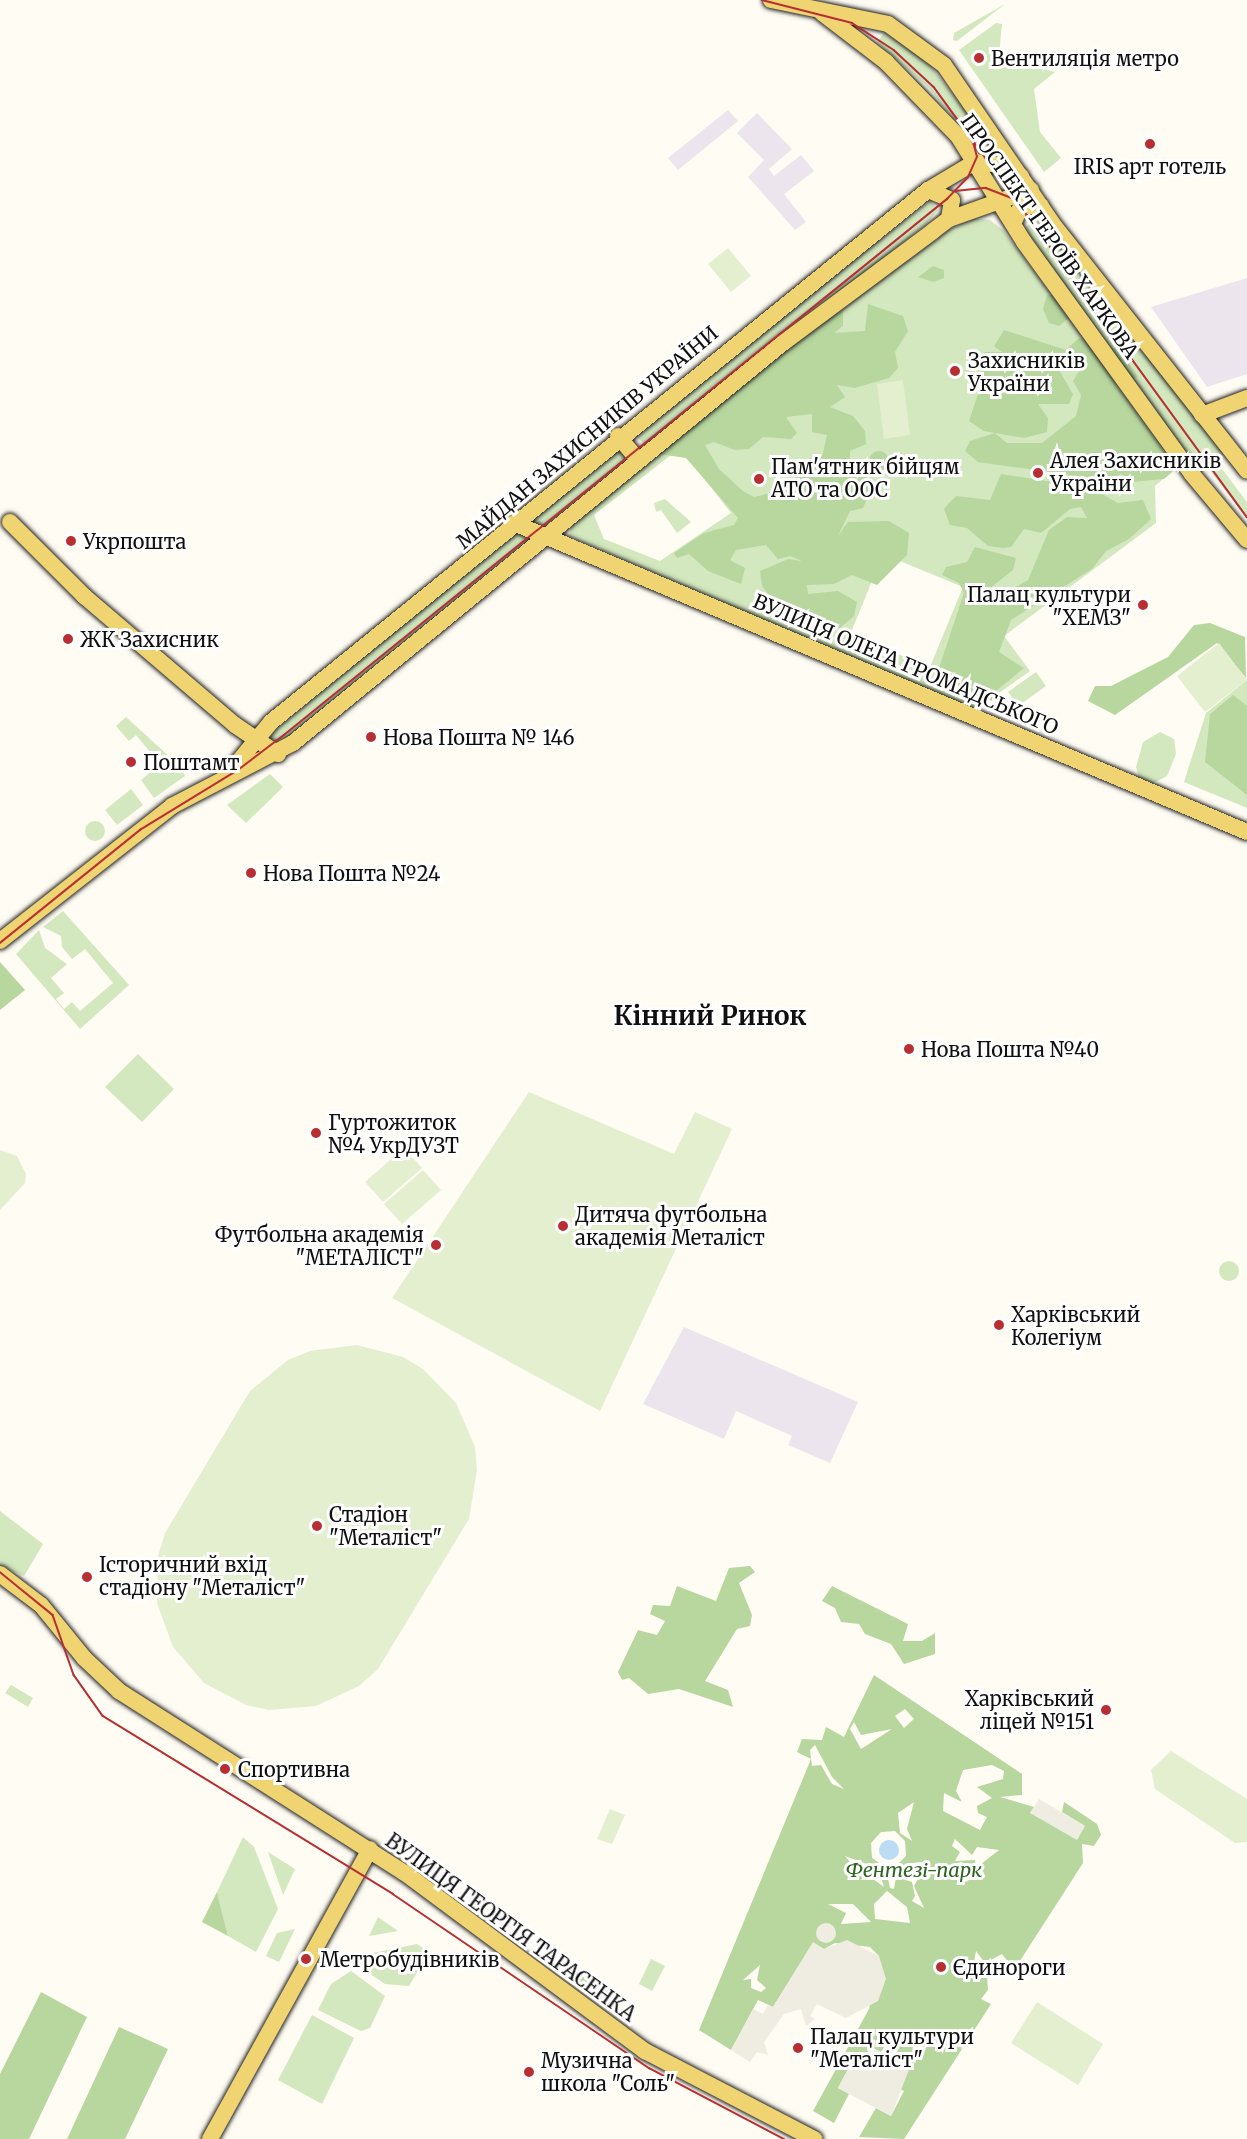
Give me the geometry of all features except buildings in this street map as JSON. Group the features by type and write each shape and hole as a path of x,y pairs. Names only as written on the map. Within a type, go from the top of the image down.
{"main road":[{"name":"ПРОСПЕКТ ГЕРОЇВ ХАРКОВА","path":"771,0 867,18 910,36 944,65 987,124 1041,206 1247,471"},
{"name":"ПРОСПЕКТ ГЕРОЇВ ХАРКОВА","path":"817,9 886,62 958,136 1013,224 1191,472 1247,540"},
{"path":"945,178 962,156 958,136 976,137 987,124"},
{"path":"972,210 993,163 987,124"},
{"path":"975,162 993,163 1021,176"},
{"name":"МАЙДАН ЗАХИСНИКІВ УКРАЇНИ","path":"222,777 253,738 618,436 928,190 975,162"},
{"path":"928,190 952,200 949,219"},
{"path":"972,210 1013,224 1018,208 1031,190"},
{"path":"0,941 139,829 222,777 278,754 548,536 638,460 949,219 1031,190"},
{"path":"1018,208 1041,206"},
{"path":"1202,415 1247,398"},
{"path":"618,436 638,460"},
{"path":"4,516 84,596 253,738 278,754"},
{"name":"ВУЛИЦЯ ОЛЕГА ГРОМАДСЬКОГО","path":"514,523 1247,832"},
{"name":"ВУЛИЦЯ ГЕОРГІЯ ТАРАСЕНКА","path":"0,1574 41,1605 84,1658 119,1691 370,1849 645,2051 814,2139"},
{"path":"210,2139 370,1849"}],"shaded area":[{"path":"728,110 738,121 678,170 668,158"},
{"path":"757,113 792,149 769,169 774,176 801,155 814,171 784,194 806,222 795,230 748,177 764,160 737,133"},
{"path":"1247,278 1247,374 1207,387 1151,307"},
{"path":"684,1327 858,1402 830,1463 788,1445 792,1436 736,1411 724,1439 643,1404"},
{"path":"1039,1799 1085,1826 1077,1840 1030,1813"},
{"path":"822,1923 830,1923 836,1929 836,1937 830,1943 822,1943 816,1937 816,1929"},
{"path":"847,1940 879,1956 886,1979 878,2001 846,2018 817,2004 810,2016 815,2019 806,2026 801,2009 784,2014 764,2042 768,2055 757,2052 750,2062 731,2050 753,2009 763,2014 768,2005 773,2007 813,1942 824,1949"},
{"path":"871,2047 910,2067 891,2116 838,2088 851,2063 859,2067"}],"green space":[{"path":"1005,4 957,41 953,40 954,33"},
{"path":"996,23 1002,24 998,65 1041,53 1040,68 1055,72 1034,89 1040,132 1061,158 1044,172 959,50"},
{"path":"884,33 924,57 969,116 955,121 929,88 877,42"},
{"path":"930,201 938,210 925,225 646,447 633,432"},
{"path":"1038,216 1224,454 1216,461 1247,502 1247,519 1208,468 1202,473 1100,338 1025,228"},
{"path":"973,218 990,220 1004,231 1172,458 1172,471 1155,486 1156,523 1004,636 1030,671 975,710 569,536 572,522 793,340 937,236","holes":["680,448 731,513 660,561 604,539 594,515","883,554 963,587 930,667 850,635"]},
{"path":"728,248 751,276 731,292 708,264"},
{"path":"933,266 944,270 944,278 933,282 918,277"},
{"path":"1047,295 1056,296 1070,317 1059,326 1049,323 1043,309"},
{"path":"868,304 903,316 908,331 895,352 898,368 889,378 855,388 837,385 845,397 830,407 853,416 865,431 866,444 850,451 850,467 842,474 866,477 873,485 863,508 850,511 838,536 848,522 889,521 909,533 907,555 877,585 852,575 834,584 807,585 808,594 838,591 857,602 854,616 840,628 771,598 762,586 760,571 788,559 802,561 790,556 778,559 766,545 736,550 730,560 745,568 741,584 708,571 689,554 677,558 674,553 704,533 734,525 738,518 686,458 659,454 828,314 843,311 843,326 834,333 865,331","holes":["812,414 812,432 827,435 818,464 771,493 754,497 743,491 719,469 705,445 714,442 735,450 749,449 763,437 791,439 797,433 786,417"]},
{"path":"1004,330 1066,350 1079,338 1120,350 1138,377 1116,385 1176,469 1164,479 1132,482 1121,474 1106,480 978,462 965,451 970,441 995,433 1007,443 1042,443 1076,416 1081,395 1073,381 1081,368 1063,364 1059,370 1073,394 1069,404 1038,404 1048,418 1047,432 1024,438 984,431 969,421 984,376 975,360 985,352 1002,352 994,346"},
{"path":"903,380 910,435 884,439 877,384"},
{"path":"618,446 629,460 545,529 527,519"},
{"path":"879,451 886,454 889,461 886,468 879,471 872,468 869,461 872,454"},
{"path":"1001,474 1091,488 1118,503 1143,500 1151,519 1129,539 1106,551 1092,569 1011,620 999,652 1024,668 996,691 992,701 953,685 956,672 938,671 964,593 959,583 942,575 946,567 967,562 975,547 1016,558 1013,570 989,589 1003,594 1028,580 1049,530 1067,517 1087,518 1081,507 1070,509 1041,533 1024,529 1011,547 1003,548 988,546 967,528 950,525 944,509 956,496 990,500"},
{"path":"665,499 691,522 677,533 661,510 656,512 654,503"},
{"path":"527,532 531,540 276,747 267,737 514,534"},
{"path":"1210,623 1245,637 1246,678 1217,643 1115,715 1088,701 1095,686 1111,686 1168,657 1194,625"},
{"path":"1219,643 1247,680 1205,712 1177,676"},
{"path":"1036,672 1046,686 1018,706 1008,692"},
{"path":"1247,680 1247,808 1184,782 1206,713"},
{"path":"1233,695 1247,706 1247,795 1205,762 1210,714"},
{"path":"126,717 183,769 185,776 154,798 141,780 160,764 136,735 129,741 116,726"},
{"path":"1160,732 1174,739 1176,754 1167,776 1152,784 1139,777 1136,767 1143,742"},
{"path":"270,774 283,787 246,823 227,805"},
{"path":"131,789 143,805 117,825 105,810"},
{"path":"95,821 102,824 105,831 102,838 95,841 88,838 85,831 88,824"},
{"path":"63,911 129,985 80,1029 16,954 39,930 45,948 67,964 51,978 64,993 56,999 64,1009 72,1002 80,1011 113,983 85,949 72,959 62,947 61,936 43,927"},
{"path":"0,962 25,990 0,1010"},
{"path":"138,1054 174,1089 142,1122 105,1087"},
{"name":"Дитяча футбольна академія Металіст","path":"529,1092 674,1154 695,1112 732,1129 600,1411 392,1298"},
{"path":"404,1148 422,1168 383,1202 365,1182"},
{"path":"0,1150 17,1156 26,1174 25,1183 0,1210"},
{"path":"423,1170 441,1190 402,1224 384,1204"},
{"path":"1229,1261 1236,1264 1239,1271 1236,1278 1229,1281 1222,1278 1219,1271 1222,1264"},
{"name":"Стадіон \"Металіст\"","path":"357,1345 403,1357 423,1369 456,1403 475,1447 477,1470 469,1519 378,1669 359,1686 316,1706 269,1710 246,1705 204,1683 173,1647 157,1603 158,1556 165,1533 250,1391 288,1360 310,1351"},
{"path":"0,1511 43,1544 24,1576 0,1565"},
{"path":"750,1566 755,1572 739,1583 752,1615 750,1626 737,1629 705,1681 728,1690 733,1707 679,1689 648,1694 629,1678 622,1680 618,1672 638,1630 657,1635 665,1621 650,1614 653,1605 670,1606 677,1586 716,1601 729,1568"},
{"path":"832,1586 908,1624 903,1641 922,1641 935,1633 935,1654 904,1664 891,1644 865,1634 859,1624 841,1622 835,1608 822,1601"},
{"name":"Фентезі-парк","path":"874,1675 1022,1774 1022,1795 1000,1797 1034,1807 1030,1813 1085,1826 1062,1812 1064,1802 1097,1824 1101,1835 1094,1846 1082,1844 1083,1863 1014,1970 1002,1954 985,1963 976,1951 973,1968 987,1976 988,1990 981,1999 991,2004 904,2139 859,2137 876,2108 891,2116 904,2091 898,2088 909,2067 898,2061 901,2054 885,2046 881,2052 871,2047 859,2068 851,2064 838,2088 849,2094 834,2123 813,2111 869,2009 879,1956 870,1947 835,1943 824,1949 813,1943 773,2007 758,2000 731,2050 699,2030 811,1759 797,1752 802,1739 822,1740 826,1727 844,1737","holes":["905,1709 914,1719 904,1728 895,1716","854,1722 861,1735 892,1729 861,1749 850,1729","815,1745 832,1777 844,1789 832,1784 821,1765 812,1766 810,1750","992,1765 1004,1771 1003,1779 977,1787 992,1798 977,1806 978,1813 987,1817 980,1830 943,1811 944,1793 962,1802 956,1791 963,1770","914,1802 907,1829 912,1841 900,1833 898,1813","895,1831 905,1841 906,1856 895,1867 885,1867 872,1858 871,1843 881,1832","955,1839 972,1855 977,1847 999,1850 976,1868 975,1860 955,1861 960,1852 952,1846","845,1856 878,1868 884,1887 873,1879 861,1880 868,1870 857,1870","930,1861 926,1877 919,1877 914,1886 924,1908 912,1901 915,1896 912,1882 896,1877 894,1889 890,1888 886,1869 909,1879 916,1874 914,1867 904,1864","967,1863 976,1876 962,1884 955,1873","887,1891 907,1907 910,1923 875,1919 874,1904","828,1904 853,1904 871,1922 841,1924 846,1913","760,1965 757,1980 766,1988 761,1992 751,1988 751,1979 743,1980"]},
{"path":"11,1685 33,1698 28,1707 5,1693"},
{"path":"1171,1751 1247,1799 1247,1842 1235,1843 1155,1789 1151,1770"},
{"path":"610,1809 625,1815 612,1844 597,1839"},
{"path":"243,1837 254,1847 278,1909 256,1952 228,1936 217,1892"},
{"path":"268,1852 295,1869 283,1895"},
{"path":"217,1892 228,1936 202,1922"},
{"path":"378,1917 398,1931 369,1936"},
{"path":"295,1929 279,1962 266,1956 277,1933"},
{"path":"417,1944 429,1952 409,1986 385,1984 357,1965 373,1953"},
{"path":"651,1959 665,1966 652,1991 639,1984"},
{"path":"562,1968 573,1968 596,1988 589,1995"},
{"path":"351,1971 385,1996 370,2028 361,2031 318,2010 331,1984"},
{"path":"41,1992 87,2017 29,2139 0,2139 0,2074"},
{"path":"1037,2002 1103,2044 1078,2085 1011,2043"},
{"path":"312,2015 354,2038 322,2104 278,2080"},
{"path":"119,2027 168,2049 125,2139 67,2139"}],"water":[{"path":"889,1840 896,1843 899,1850 896,1857 889,1860 882,1857 879,1850 882,1843"}],"tram line":[{"path":"762,0 852,23 894,50 934,87 1247,517"},
{"path":"0,943 140,830 238,770 284,735 947,199 968,177 977,157 967,119"},
{"path":"955,191 986,188 1012,198"},
{"path":"0,1572 53,1615 74,1675 103,1716 393,1894 649,2068 784,2139"}],"place":[{"name":"Вентиляція метро","path":"979,58"},
{"name":"IRIS арт готель","path":"1150,144"},
{"name":"Захисників України","path":"955,371"},
{"name":"Алея Захисників України","path":"1038,473"},
{"name":"Пам'ятник бійцям АТО та ООС","path":"759,479"},
{"name":"Укрпошта","path":"71,541"},
{"name":"Палац культури \"ХЕМЗ\"","path":"1143,605"},
{"name":"ЖК Захисник","path":"68,639"},
{"name":"Нова Пошта № 146","path":"371,737"},
{"name":"Поштамт","path":"131,762"},
{"name":"Нова Пошта №24","path":"251,873"},
{"name":"Нова Пошта №40","path":"909,1049"},
{"name":"Гуртожиток №4 УкрДУЗТ","path":"316,1133"},
{"name":"Дитяча футбольна академія Металіст","path":"563,1226"},
{"name":"Футбольна академія \"МЕТАЛІСТ\"","path":"436,1245"},
{"name":"Харківський Колегіум","path":"999,1325"},
{"name":"Стадіон \"Металіст\"","path":"317,1526"},
{"name":"Історичний вхід стадіону \"Металіст\"","path":"87,1577"},
{"name":"Харківський ліцей №151","path":"1106,1710"},
{"name":"Спортивна","path":"225,1769"},
{"name":"Метробудівників","path":"306,1959"},
{"name":"Єдинороги","path":"941,1967"},
{"name":"Палац культури \"Металіст\"","path":"798,2048"},
{"name":"Музична школа \"Соль\"","path":"529,2072"}],"district":[{"name":"Кінний Ринок","path":"710,1016"}]}
